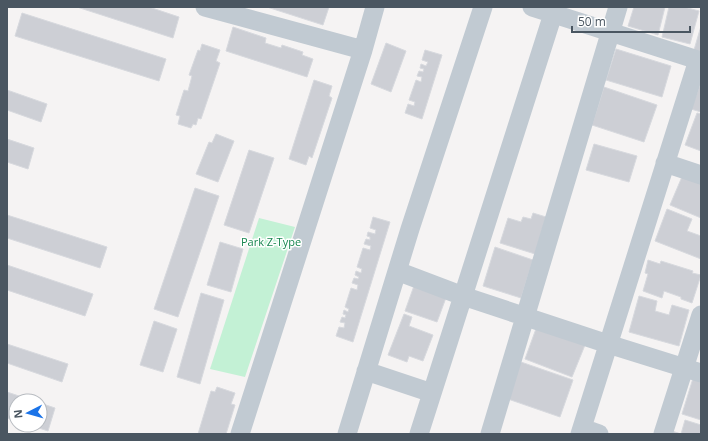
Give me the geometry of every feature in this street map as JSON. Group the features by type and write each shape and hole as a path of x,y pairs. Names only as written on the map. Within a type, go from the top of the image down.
{"street":[{"path":"205,7 363,50"},
{"path":"240,434 363,50 375,7"},
{"path":"347,434 397,271 484,7"},
{"path":"532,7 699,61 608,344 587,432"},
{"path":"490,434 618,7"},
{"path":"419,434 553,14"},
{"path":"665,163 701,175"},
{"path":"397,271 463,296 608,344 693,370"},
{"path":"663,434 693,370 701,315"},
{"path":"366,371 432,393"}],"green space":[{"name":"Park Z-Type","path":"259,218 295,227 245,377 210,369"}],"building":[{"path":"77,7 149,7 179,17 173,38"},
{"path":"267,7 329,7 323,25"},
{"path":"634,7 665,7 658,35 628,26"},
{"path":"669,7 684,7 699,11 690,44 662,37"},
{"path":"22,13 166,59 159,81 15,36"},
{"path":"701,26 701,52 694,50"},
{"path":"233,27 266,38 265,43 281,48 282,45 303,52 302,55 313,59 307,77 226,51"},
{"path":"386,43 406,51 391,92 371,84"},
{"path":"202,44 220,50 216,61 220,63 201,119 198,118 196,125 193,124 191,128 178,124 180,116 176,115 184,90 188,91 192,76 189,75 198,50 200,51"},
{"path":"616,49 671,66 662,97 606,80"},
{"path":"425,50 442,55 422,119 405,113 408,104 414,106 415,102 409,100 416,80 421,82 422,77 417,76 419,71 423,72 424,69 420,68 421,64 426,66 428,62 422,60"},
{"path":"314,80 332,86 329,96 332,98 312,158 309,156 306,165 289,159"},
{"path":"701,82 701,112 691,109"},
{"path":"604,87 657,105 644,142 592,125"},
{"path":"7,90 47,104 41,122 7,110"},
{"path":"697,113 701,114 701,151 685,145"},
{"path":"216,134 234,141 218,182 196,174 209,142 212,143"},
{"path":"7,139 34,148 28,169 7,162"},
{"path":"594,144 637,156 629,182 586,170"},
{"path":"249,150 274,158 249,233 224,225"},
{"path":"684,172 701,180 701,218 670,205"},
{"path":"195,188 219,196 178,317 154,309"},
{"path":"667,209 692,219 687,231 701,236 701,259 655,241"},
{"path":"533,213 546,217 535,254 500,243 508,218 521,222 523,217 531,219"},
{"path":"7,215 107,247 100,268 7,238"},
{"path":"373,217 390,222 353,342 336,336 339,327 344,328 345,323 340,322 342,317 345,318 346,315 343,314 344,310 348,312 349,309 345,307 351,288 357,290 358,285 352,283 354,278 358,279 359,277 355,275 356,271 361,273 362,269 357,267 363,248 370,250 371,246 364,244 366,239 370,240 370,237 367,236 368,232 375,234 376,230 370,228"},
{"path":"220,242 243,249 231,292 207,285"},
{"path":"495,247 533,260 521,298 483,286"},
{"path":"648,260 660,264 661,261 701,275 692,303 664,291 662,298 643,291 648,274 645,273"},
{"path":"7,265 93,294 85,316 7,290"},
{"path":"415,283 447,295 437,322 405,311"},
{"path":"201,293 224,300 200,384 177,377"},
{"path":"639,296 657,301 655,311 669,315 672,305 689,310 679,346 629,332"},
{"path":"404,314 412,317 409,326 433,335 423,361 409,356 407,362 388,355"},
{"path":"154,321 177,329 163,372 140,365"},
{"path":"537,326 585,345 572,377 525,359"},
{"path":"7,344 68,364 62,382 7,363"},
{"path":"518,361 573,380 560,417 505,398"},
{"path":"694,375 701,377 701,420 682,414"},
{"path":"217,387 235,393 231,404 235,405 226,434 198,434 211,391 215,392"},
{"path":"7,392 10,393 8,393 7,418"},
{"path":"48,406 55,408 48,431"},
{"path":"685,420 701,425 701,434 681,434"},
{"path":"672,431 681,434 671,434"}]}
